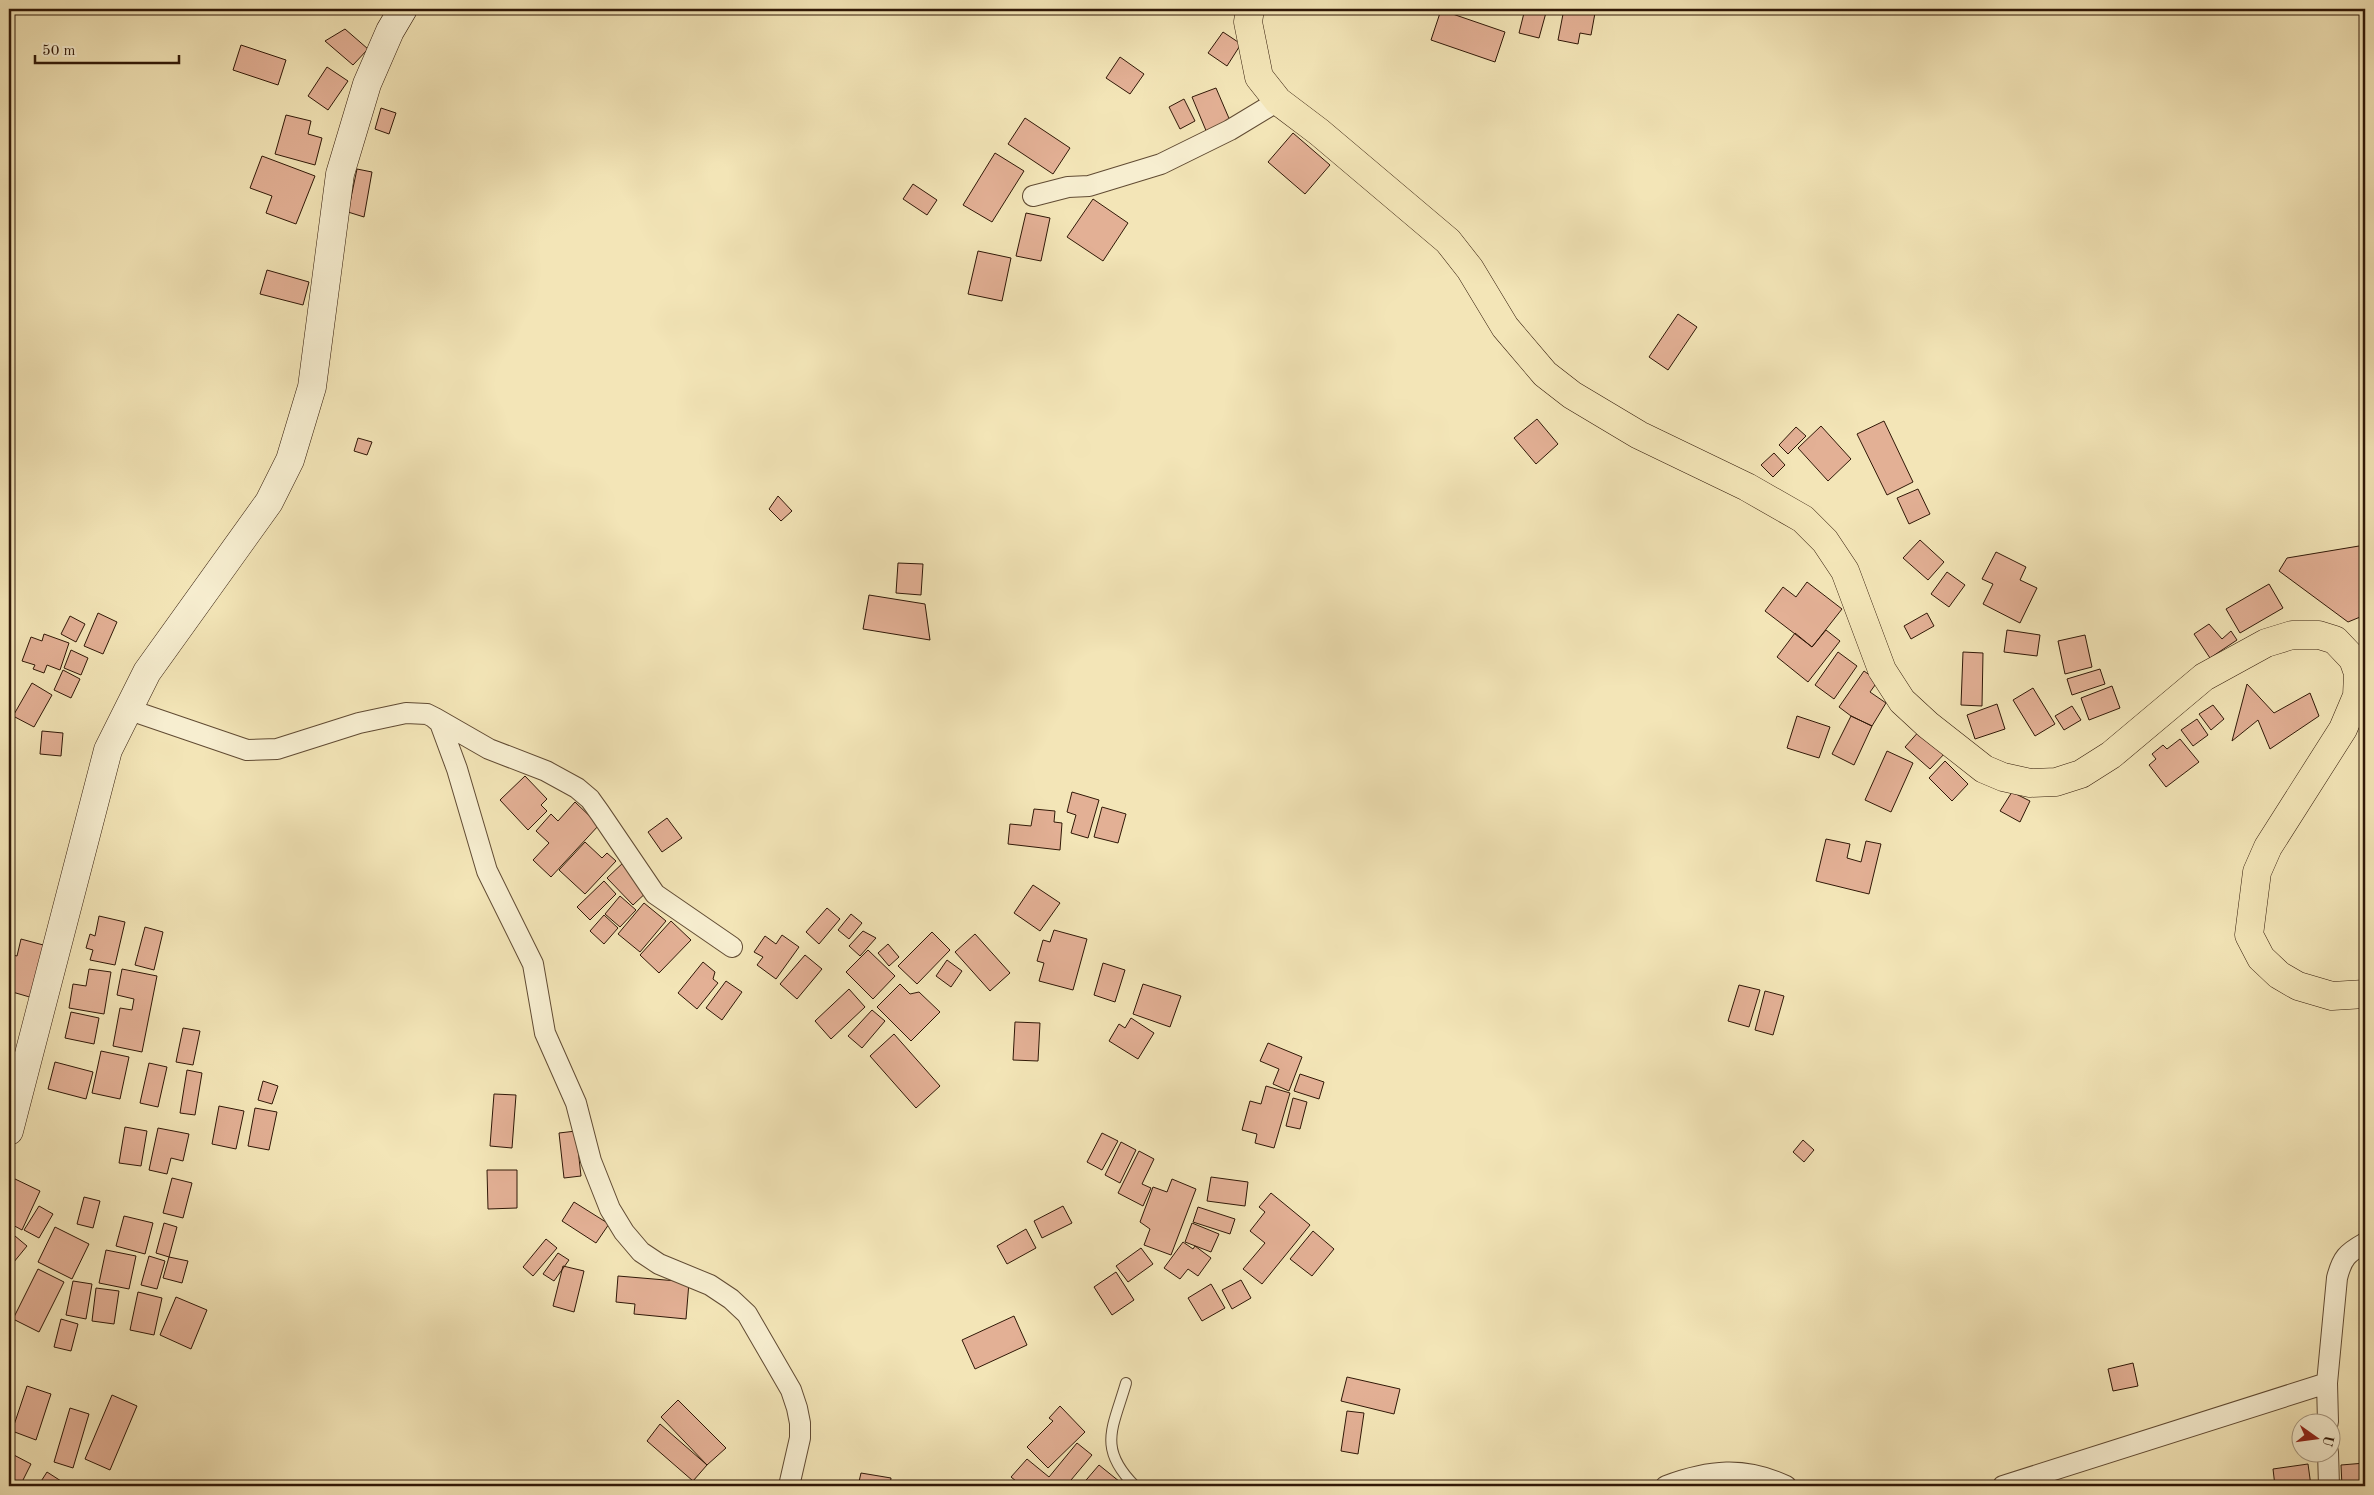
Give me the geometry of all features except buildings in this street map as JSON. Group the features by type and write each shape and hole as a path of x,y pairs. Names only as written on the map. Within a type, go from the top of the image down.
{"highway":[{"path":"1250,9 1249,31 1259,77 1278,101 1319,132 1448,241 1470,269 1519,346 1545,374 1572,395 1639,435 1747,487 1803,519 1825,541 1845,571 1882,670 1902,701 1928,725 1984,769 2003,777 2030,783 2056,782 2081,774 2111,755 2204,677 2266,643 2292,635 2319,635 2335,640 2353,659 2358,673 2357,696 2343,729 2264,855 2257,872 2250,935 2261,958 2279,975 2298,986 2332,996 2365,994"}],"main road":[{"path":"9,1131 108,750 147,672 269,502 290,460 312,387 340,174 366,84 390,31 403,9"}],"street":[{"path":"1033,196 1068,187 1089,186 1161,164 1230,130 1278,101"},
{"path":"127,709 247,750 264,751 290,746 374,719 406,713 433,717 489,749 546,772 577,788 600,813 655,894 732,947"},
{"path":"433,717 440,723 457,769 487,871 532,964 545,1033 576,1103 591,1161 610,1210 624,1232 641,1252 659,1264 710,1285 731,1299 747,1314 791,1390 798,1408 800,1438 788,1486"},
{"path":"2328,1412 2327,1383 2335,1296 2341,1262 2351,1251 2365,1243"},
{"path":"2003,1486 2327,1383"},
{"path":"2328,1462 2329,1486"},
{"path":"1666,1486 1701,1474 1727,1472 1750,1474 1786,1486"}],"lane":[{"path":"1126,1382 1114,1424 1111,1450 1114,1460 1135,1486"}]}
